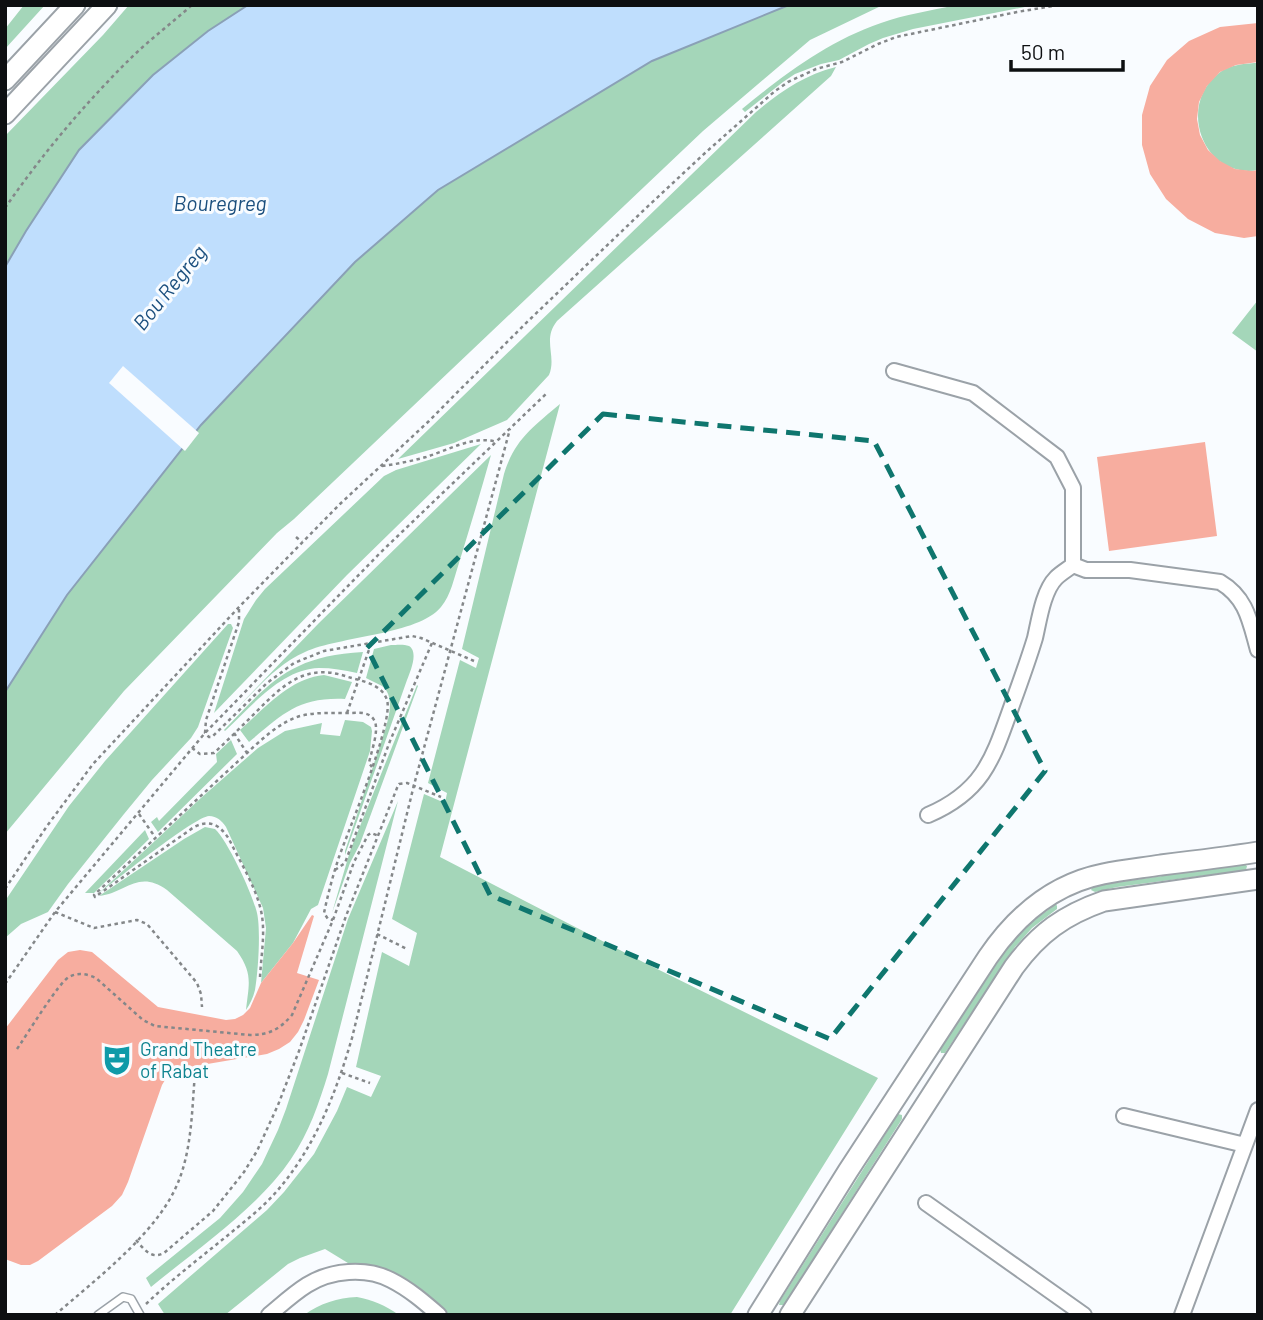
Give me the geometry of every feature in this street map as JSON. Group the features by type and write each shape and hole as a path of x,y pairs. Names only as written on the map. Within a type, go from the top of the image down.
{"street":[{"path":"5,80 75,5"},
{"path":"5,114 107,5"},
{"path":"894,371 973,393 1056,457 1073,488 1073,565"},
{"path":"1073,565 1086,570 1130,570 1220,582 1233,590 1242,602 1258,650"},
{"path":"928,816 957,801 989,765 1026,666 1041,607 1054,580 1073,565"},
{"path":"759,1314 848,1171 1002,937 1018,919 1037,903 1072,884 1100,874 1258,852"},
{"path":"790,1315 1028,949 1054,925 1084,908 1104,901 1258,879"},
{"path":"1072,884 1084,908"},
{"path":"911,1076 934,1091"},
{"path":"1182,1315 1258,1110"},
{"path":"1124,1116 1245,1145"},
{"path":"926,1203 1084,1315"},
{"path":"269,1315 308,1284 345,1272 367,1272 388,1278 407,1289 439,1315"}],"lane":[{"path":"98,1315 123,1297 131,1299 139,1313"}],"path":[{"path":"5,208 32,169 91,100 135,54 192,5"},
{"path":"5,889 93,764 239,607 525,324 705,153 775,91 816,69 842,62 896,37 1059,5"},
{"path":"5,984 55,912 205,733 346,586 547,393"},
{"path":"139,1313 148,1302 255,1213 275,1193 308,1148 342,1073 414,785 510,429"},
{"path":"382,466 425,457 477,439 497,442"},
{"path":"296,537 302,542"},
{"path":"205,733 206,720 239,622 239,607"},
{"path":"205,733 212,737 267,683 293,663 308,656 412,636 474,661"},
{"path":"347,713 372,643"},
{"path":"335,870 345,863 390,741 432,643"},
{"path":"192,748 200,754 214,753 283,687 307,674 323,671 359,680 379,689 387,698 387,718 335,870 324,913 332,920"},
{"path":"260,977 263,930 261,909 229,839 218,826 207,823 194,827 95,897 94,895 247,753 276,729 300,716 366,713 376,722 369,762 372,767"},
{"path":"234,733 247,753"},
{"path":"136,1240 148,1253 159,1256 213,1211 237,1182 257,1151 278,1105 346,916 399,784 403,782 414,785 441,797"},
{"path":"139,813 155,837"},
{"path":"17,1049 65,979 78,974 96,978 143,1020 155,1026 250,1035 274,1031 292,1015 354,862 368,835 371,833 379,836"},
{"path":"55,912 94,928 142,921 197,984 202,1007"},
{"path":"377,934 407,949"},
{"path":"55,1315 136,1240 171,1198 185,1162 195,1073"},
{"path":"342,1073 370,1083"}],"highlighted area":[{"path":"603,414 874,441 1045,771 830,1039 490,895 367,648"}],"green space":[{"path":"24,5 45,5 5,49 5,29"},
{"path":"129,5 248,5 208,31 153,75 80,150 5,267 5,136"},
{"path":"789,5 883,5 810,40 703,131 277,533 124,691 5,834 5,692 67,595 201,425 355,262 438,190 652,61"},
{"path":"955,5 1035,5 913,29 883,38 839,60 795,74 745,112 742,109 791,71 843,39 890,20"},
{"path":"1258,63 1258,170 1239,170 1223,164 1202,138 1198,121 1199,103 1206,87 1223,70 1240,64"},
{"path":"836,67 831,76 557,321 550,341 552,361 549,375 507,420 454,443 398,459 756,112 793,85"},
{"path":"1258,300 1258,352 1232,333"},
{"path":"560,404 440,857 643,962 878,1078 730,1315 433,1315 325,1249 288,1264 225,1315 165,1315 158,1304 267,1210 284,1192 314,1154 347,1087 371,1097 381,1076 356,1067 382,952 409,966 417,933 392,919 424,794 445,803 447,793 428,783 460,660 476,668 479,658 462,649 504,474 519,443"},
{"path":"481,444 347,575 214,713 244,619 265,589 384,476"},
{"path":"491,455 452,586 441,607 415,624 320,647 295,657 276,670 235,710 319,623"},
{"path":"228,624 233,628 198,727 191,738 124,814 48,912 21,924 5,938 5,901 69,806 105,761"},
{"path":"391,645 409,646 413,653 413,662 345,855 389,713 390,701 386,690 366,678 374,649"},
{"path":"363,652 357,673 319,668 292,675 279,682 224,730 255,698 284,674 318,659"},
{"path":"324,675 352,682 345,699 303,704 282,716 249,742 240,730 269,704 300,682"},
{"path":"417,685 360,844 350,863 332,913 350,851"},
{"path":"345,720 363,722 371,727 370,751 318,905 311,909 293,943 261,983 266,928 263,908 226,827 217,818 209,816 188,827 98,894 258,748 285,731 322,723 320,734 340,736"},
{"path":"231,740 237,754 158,832 151,822 157,817 159,821 217,762 216,754"},
{"path":"398,801 328,1074 303,1139 291,1159 262,1194 226,1227 151,1287 146,1278 220,1218 243,1192 262,1164 286,1109 348,919"},
{"path":"205,827 215,829 233,856 257,913 259,940 256,983 246,1010 248,973 237,951 167,890 157,884 140,882 99,896"},
{"path":"145,830 149,839 94,893 85,893"},
{"path":"1244,864 1247,866 1246,870 1095,892 1091,890 1093,886"},
{"path":"1056,904 1057,909 1032,928 1015,947 945,1053 941,1053 940,1049 1010,944 1028,925"},
{"path":"898,1114 902,1115 902,1119 784,1305 779,1305 780,1301"},
{"path":"357,1297 379,1303 399,1315 304,1315 329,1302"}],"water":[{"name":"Bouregreg","path":"248,5 789,5 652,61 438,190 355,262 201,425 67,595 5,692 5,267 79,150 153,75 208,31"}],"pier":[{"path":"123,366 199,433 185,451 109,383"}],"building":[{"path":"1258,23 1258,62 1236,65 1220,72 1207,86 1199,102 1197,119 1200,135 1208,150 1220,161 1235,169 1258,170 1258,236 1244,238 1215,233 1188,219 1166,199 1150,174 1142,145 1142,115 1150,86 1167,60 1189,41 1220,27"},
{"path":"1205,442 1217,536 1109,551 1097,457"},
{"name":"Grand Theatre of Rabat","path":"312,915 314,916 297,973 319,980 304,1020 290,1042 267,1054 178,1069 168,1075 122,1195 112,1206 38,1261 21,1265 5,1259 5,1029 58,960 68,952 92,952 158,1007 226,1020 235,1019 250,1008 261,983"}],"place":[{"name":"Grand Theatre of Rabat","path":"117,1060"}],"water label":[{"name":"Bou Regreg","path":"170,288"}]}
